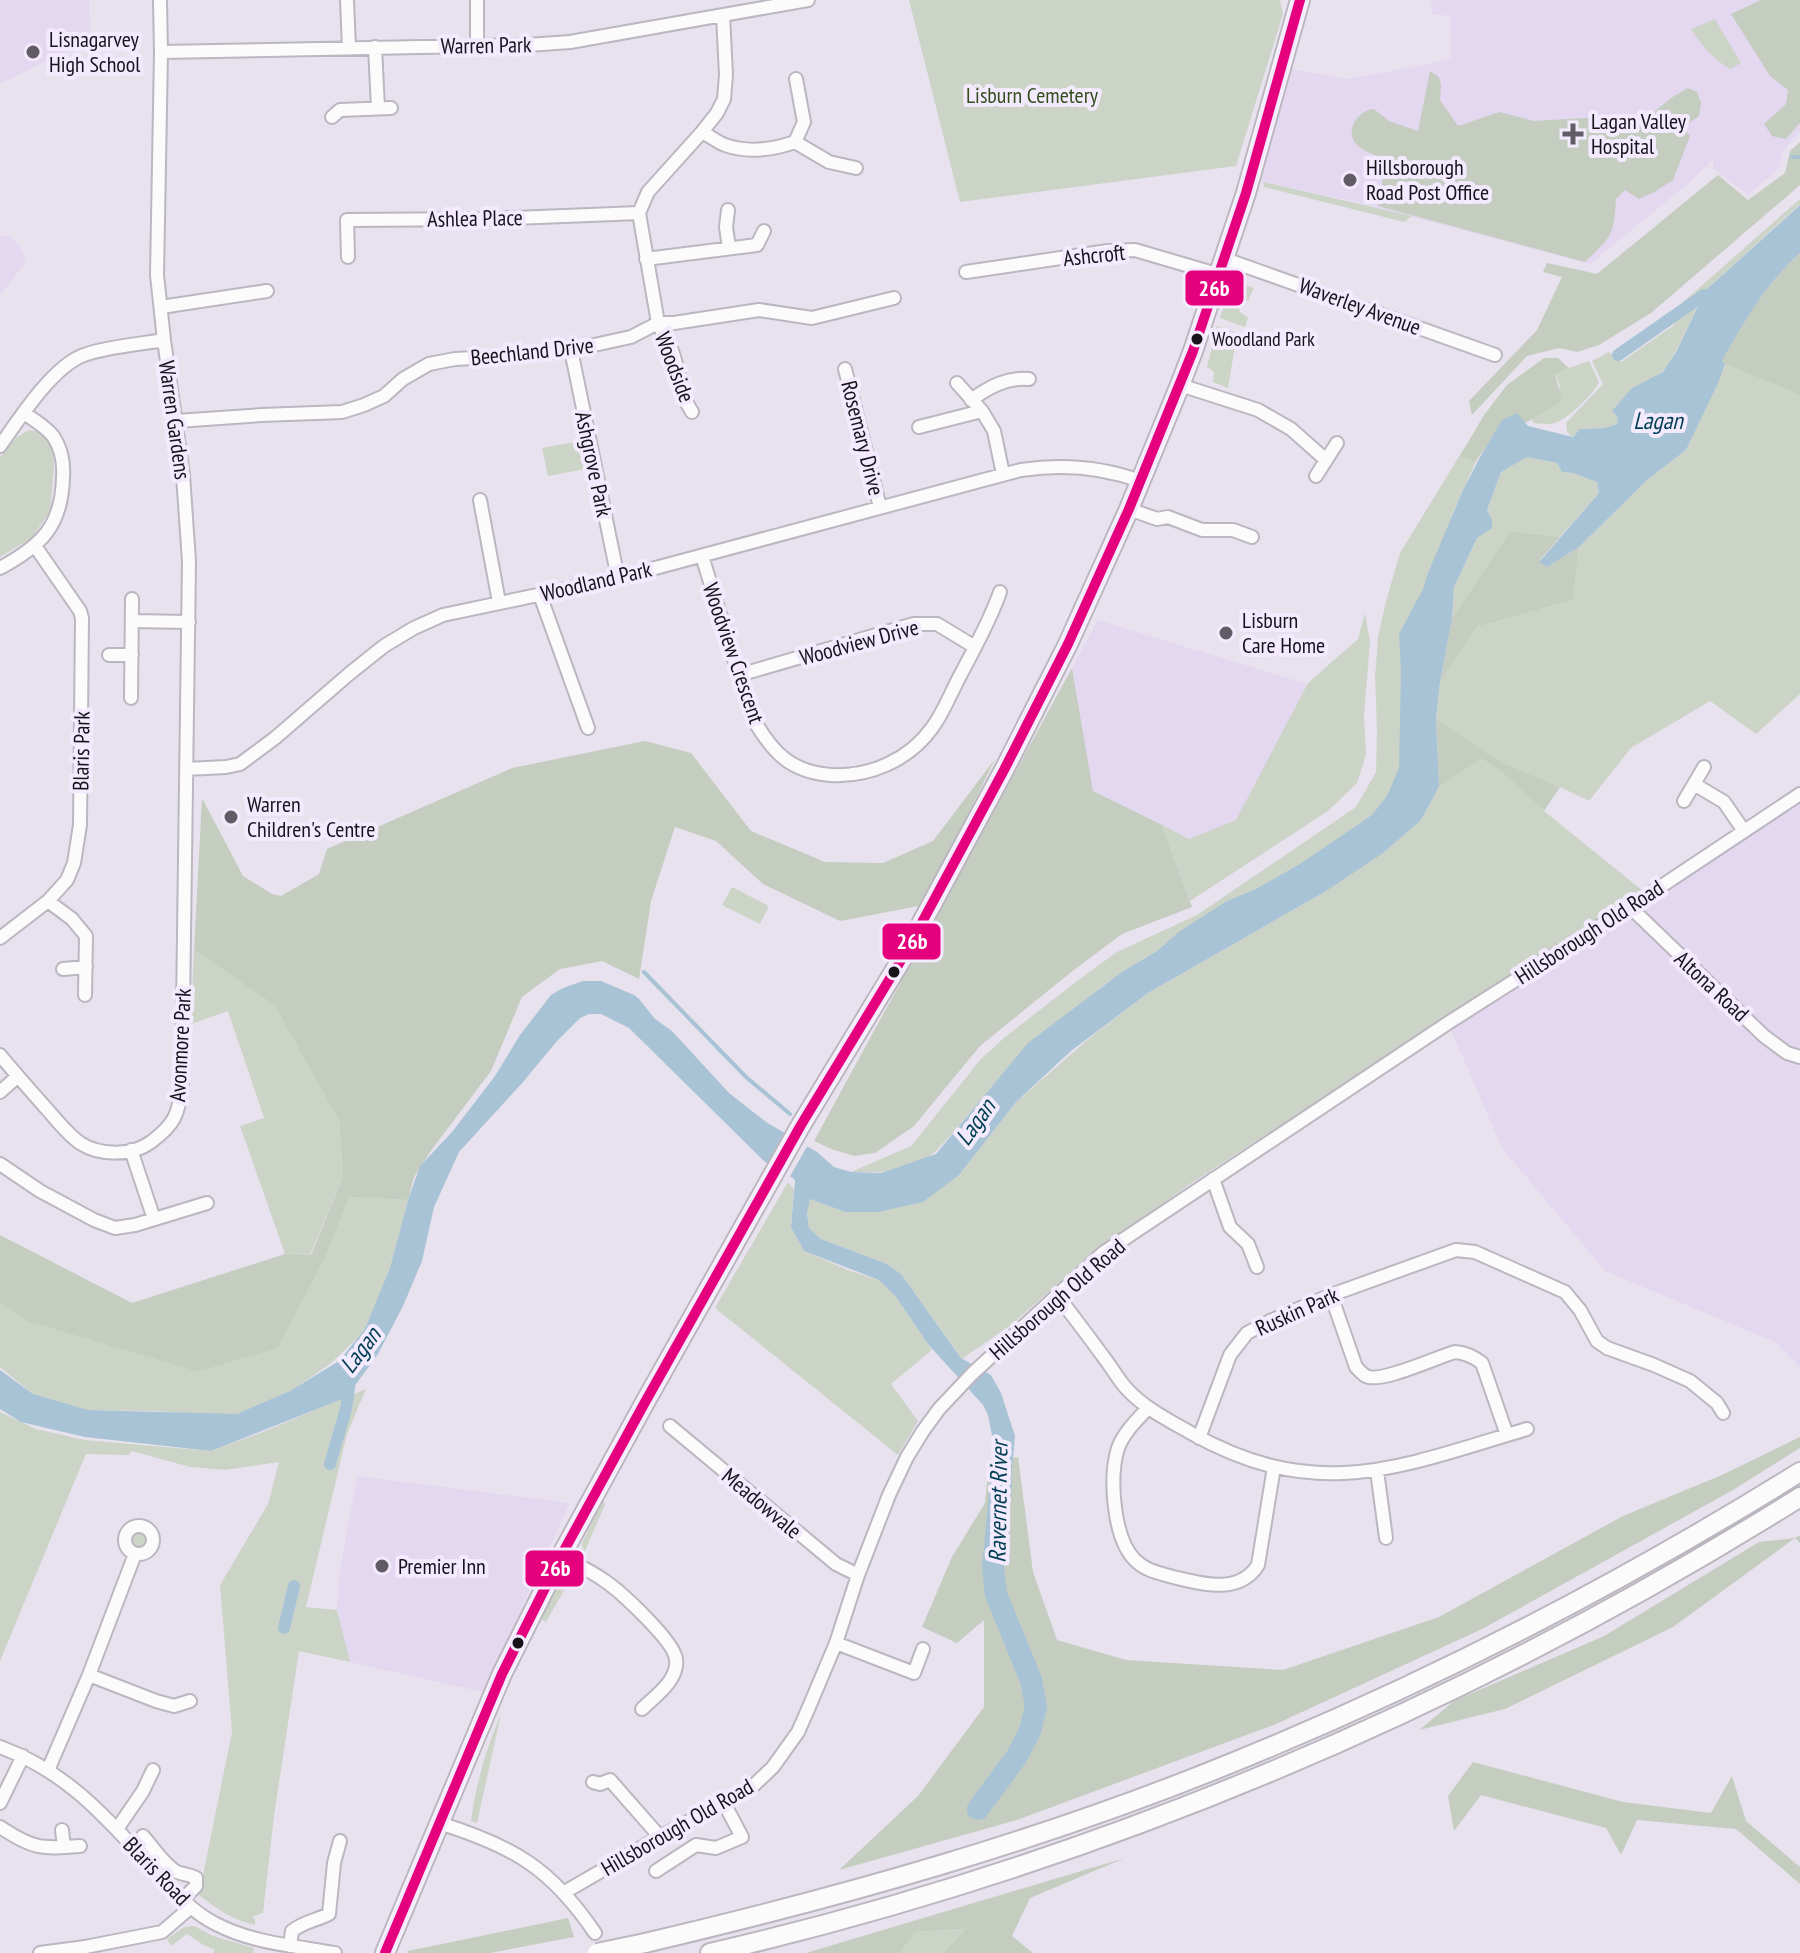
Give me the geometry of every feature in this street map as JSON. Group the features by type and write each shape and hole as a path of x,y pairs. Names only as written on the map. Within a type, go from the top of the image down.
{"highway":[{"path":"385,1953 502,1674 561,1556 811,1109 906,952 1068,644 1129,509 1180,385 1222,267 1267,122 1300,0"},
{"path":"597,1953 746,1919 882,1883 1027,1837 1233,1763 1430,1676 1532,1625 1724,1519 1800,1472"},
{"path":"710,1953 862,1915 990,1876 1184,1807 1309,1755 1423,1704 1665,1579 1800,1497"}],"street":[{"name":"Warren Gardens","path":"160,0 157,244 164,340 177,421 189,572 185,840"},
{"path":"347,0 349,48"},
{"path":"477,0 477,45"},
{"name":"Warren Park","path":"161,52 570,42 808,0"},
{"path":"639,213 648,192 702,132 724,99 723,15"},
{"path":"332,117 340,110 384,108 375,47"},
{"path":"702,132 726,145 760,151 795,142 804,122 796,79"},
{"path":"795,142 829,162 856,168"},
{"path":"728,210 726,227 729,248"},
{"name":"Ashlea Place","path":"348,257 347,220 639,213"},
{"name":"Woodside","path":"639,213 658,323 672,350 684,399 692,412"},
{"path":"646,259 757,245 764,231"},
{"name":"Ashcroft","path":"966,272 1108,251 1135,250 1222,267"},
{"name":"Waverley Avenue","path":"1222,267 1495,355"},
{"path":"161,307 267,291"},
{"name":"Beechland Drive","path":"177,421 342,412 384,396 403,379 429,364 455,359 571,350 631,337 658,323 759,310 812,318 894,298"},
{"path":"0,446 54,376 82,355 164,340"},
{"name":"Ashgrove Park","path":"571,350 618,578"},
{"name":"Rosemary Drive","path":"845,369 880,507"},
{"path":"971,400 985,389 1010,379 1023,379 1019,394"},
{"path":"957,383 982,411 994,431 1003,474"},
{"path":"1180,385 1258,410 1291,429 1326,460"},
{"path":"919,427 982,411"},
{"path":"0,568 35,546 48,533 62,501 63,455 46,428 24,413"},
{"path":"1316,476 1337,443"},
{"name":"Woodland Park","path":"186,769 240,764 384,646 443,615 618,578 1003,474 1059,467 1110,472 1140,481"},
{"path":"480,500 499,602"},
{"path":"1129,509 1157,519 1168,517 1202,530 1233,530 1252,537"},
{"name":"Blaris Park","path":"0,938 48,901 67,880 74,863 80,825 83,624 80,611 35,546"},
{"name":"Woodview Crescent","path":"702,556 752,717 764,738 779,754 812,773 840,775 874,771 916,745 932,728 991,618 1000,592"},
{"path":"540,595 588,728"},
{"path":"131,698 132,599"},
{"path":"132,621 189,622"},
{"name":"Woodview Drive","path":"739,675 914,624 937,624 975,647"},
{"path":"109,655 132,655"},
{"path":"1684,801 1704,767"},
{"path":"1694,784 1724,802 1744,831"},
{"name":"Hillsborough Old Road","path":"563,1893 752,1787 773,1767 798,1732 836,1643 884,1508 907,1457 923,1431 954,1393 991,1356 1103,1253 1800,794"},
{"name":"Avonmore Park","path":"131,1150 146,1146 169,1128 181,1097 185,840"},
{"path":"48,901 72,919 86,936 85,995"},
{"name":"Altona Road","path":"1630,907 1764,1036 1787,1053 1800,1057"},
{"path":"63,969 86,967"},
{"path":"0,1055 80,1143 115,1153 131,1150 154,1219"},
{"path":"0,1092 18,1076"},
{"path":"0,1164 40,1191 115,1228 125,1228 207,1203"},
{"path":"1213,1179 1230,1227 1248,1244 1257,1267"},
{"name":"Ruskin Park","path":"1199,1438 1230,1355 1247,1333 1331,1295 1456,1250 1475,1252 1565,1292 1580,1310 1597,1341 1607,1348 1690,1381 1717,1403 1723,1413"},
{"path":"1057,1295 1126,1389 1148,1408 1236,1456 1274,1467 1330,1475 1377,1471 1424,1461 1527,1429"},
{"path":"1331,1295 1356,1367 1367,1377 1381,1378 1455,1352 1474,1356 1482,1363 1507,1435"},
{"path":"1148,1408 1126,1433 1118,1448 1114,1504 1123,1543 1134,1559 1148,1571 1205,1585 1224,1585 1253,1574 1258,1565 1274,1467"},
{"name":"Meadowvale","path":"670,1426 836,1564 858,1575"},
{"path":"1377,1471 1386,1538"},
{"path":"48,1770 89,1675 135,1554"},
{"path":"561,1556 608,1583 666,1638 676,1659 672,1679 642,1709"},
{"path":"836,1643 914,1673 923,1649"},
{"path":"89,1675 174,1706 190,1701"},
{"name":"Blaris Road","path":"0,1747 48,1770 84,1796 187,1904 217,1925 238,1934 335,1953"},
{"path":"0,1803 23,1756"},
{"path":"117,1829 143,1791 153,1770"},
{"path":"593,1782 600,1784 609,1776 660,1837"},
{"path":"656,1871 696,1845 716,1848 742,1837 724,1803"},
{"path":"439,1823 472,1833 516,1853 536,1867 563,1893 595,1933"},
{"path":"0,1827 35,1846 80,1846"},
{"path":"62,1830 64,1847"},
{"path":"40,1953 162,1932 187,1904 196,1886 196,1878 173,1870 143,1836"},
{"path":"290,1946 292,1931 303,1922 329,1914 334,1863 340,1841"}],"shaded area":[{"name":"Lisnagarvey High School","path":"0,0 89,0 91,39 0,84"},
{"name":"Lagan Valley Hospital","path":"1431,0 1800,0 1800,131 1783,151 1780,167 1748,195 1714,169 1713,160 1590,264 1360,203 1260,181 1291,69 1345,79 1451,58 1450,16 1432,14"},
{"path":"1761,0 1800,0 1800,123 1786,139 1772,136 1764,124 1786,104 1788,90 1770,76 1731,14"},
{"path":"1430,71 1439,77 1440,100 1458,126 1499,112 1534,121 1651,114 1688,88 1697,92 1701,103 1699,116 1683,127 1690,136 1673,180 1639,199 1625,190 1616,199 1610,235 1585,262 1378,206 1386,159 1355,143 1353,125 1361,114 1374,109 1389,121 1418,131"},
{"path":"1800,142 1800,185 1651,313 1599,345 1577,352 1559,348 1527,356 1472,415 1469,401 1537,330 1562,277 1543,272 1547,263 1597,274 1718,175 1748,200 1785,173 1790,151"},
{"path":"9,235 21,248 26,262 0,295 0,237"},
{"path":"1800,253 1800,395 1721,361 1766,290"},
{"path":"1544,358 1558,358 1569,368 1555,374 1562,401 1527,422 1497,431 1476,461 1460,456 1484,415 1507,385"},
{"path":"1510,531 1560,537 1539,561 1547,567 1579,547 1573,600 1477,627 1440,682 1452,618"},
{"path":"1098,620 1307,684 1238,822 1189,839 1093,791 1072,668"},
{"path":"1072,668 1093,791 1162,825 1192,907 1122,934 1070,973 980,1046 914,1126 875,1153 854,1156 814,1141"},
{"path":"1436,719 1504,763 1560,787 1544,811 1503,773 1482,759 1439,787"},
{"path":"645,741 691,753 751,831 825,862 883,863 933,841 995,759 924,905 840,921 763,884 716,841 675,827 651,901 639,979 602,961 560,969 522,997 491,1071 430,1152 414,1177 408,1200 349,1197 326,1256 278,1348 198,1372 27,1321 0,1303 0,1235 132,1303 285,1254 311,1255 343,1177 339,1121 274,1005 194,950 202,798 243,876 272,894 281,896 319,874 327,849 512,768"},
{"path":"1800,794 1800,1367 1775,1342 1605,1271 1502,1148 1448,1023"},
{"path":"1800,1437 1800,1448 1733,1490 1482,1629 1276,1724 1017,1820 839,1870 918,1796 984,1707 984,1620 957,1643 922,1627 952,1557 985,1503 989,1463 1018,1457 1033,1572 1057,1640 1126,1660 1283,1670 1439,1617 1623,1516 1722,1475"},
{"path":"357,1476 570,1503 483,1692 350,1662 337,1610 339,1577"},
{"path":"1795,1538 1673,1627 1505,1709 1419,1730 1454,1701 1604,1636 1759,1542"},
{"path":"1473,1762 1623,1802 1711,1813 1732,1776 1746,1821 1800,1867 1800,1884 1736,1829 1637,1820 1621,1855 1606,1828 1481,1795 1454,1831 1448,1796"},
{"path":"1125,1858 1030,1898 1012,1936 1033,1953 943,1953 966,1929 915,1932 900,1953 806,1953"},
{"path":"568,1918 574,1937 490,1953 408,1953 408,1951"}],"green space":[{"name":"Lisburn Cemetery","path":"909,0 1280,0 1283,14 1236,166 960,202"},
{"path":"1715,19 1741,63 1730,69 1708,52 1691,29"},
{"path":"1263,182 1412,216 1404,222 1264,187"},
{"path":"1800,199 1800,204 1706,290 1665,370 1644,384 1617,424 1606,428 1581,429 1572,437 1567,432 1566,423 1603,384 1592,361 1609,352 1621,362 1674,325 1683,302"},
{"path":"1234,281 1254,288 1248,301 1229,296"},
{"path":"1225,303 1239,308 1248,318 1245,327 1220,318"},
{"path":"1217,326 1239,334 1228,388 1213,382 1214,372 1207,367"},
{"path":"1589,361 1599,382 1586,400 1559,421 1533,423 1532,419 1560,387 1555,373"},
{"path":"1725,364 1800,395 1800,694 1756,734 1710,701 1631,748 1589,801 1504,763 1436,719 1440,682 1477,627 1573,600 1579,547 1647,480 1686,450"},
{"path":"29,430 41,432 53,447 50,511 32,538 0,557 0,457 17,437"},
{"path":"579,441 585,469 548,476 542,448"},
{"path":"1466,445 1476,461 1452,515 1401,773 1382,807 1347,837 1294,872 1199,919 1160,949 1111,980 1032,1041 924,1163 882,1172 851,1172 911,1146 981,1059 1081,978 1117,952 1197,915 1356,807 1376,772 1375,677 1378,637 1400,553"},
{"path":"1527,457 1557,463 1562,472 1597,482 1599,493 1560,537 1510,531 1452,618 1454,587 1477,538 1492,519 1487,510 1501,472"},
{"path":"1365,613 1370,642 1364,715 1366,755 1357,783 1328,811 1190,901 1162,825 1189,839 1236,820 1308,683 1358,639"},
{"path":"1482,759 1503,773 1544,811 1643,891 1190,1184 1087,1258 1012,1324 962,1359 901,1274 887,1264 821,1239 809,1228 807,1211 810,1199 845,1212 878,1212 959,1175 1016,1102 1092,1036 1148,993 1326,891 1421,820 1439,787"},
{"path":"732,887 769,906 760,924 722,905"},
{"path":"194,950 274,1005 339,1121 343,1177 310,1255 285,1254 240,1126 264,1118 228,1011 191,1024"},
{"path":"788,1182 794,1189 791,1227 804,1251 879,1280 896,1297 932,1350 891,1384 918,1421 898,1455 715,1308"},
{"path":"349,1197 408,1200 388,1277 364,1332 330,1364 294,1389 235,1417 156,1411 81,1410 33,1394 0,1367 0,1303 28,1321 198,1372 278,1348 326,1256"},
{"path":"366,1389 347,1434 306,1607 337,1610 350,1662 299,1651 263,1913 252,1917 255,1925 231,1916 199,1895 232,1732 220,1585 268,1504 279,1462 225,1470 190,1467 132,1451 129,1455 86,1454 0,1661 0,1412 36,1429 85,1440 211,1451"},
{"path":"603,1500 605,1505 584,1553 582,1543"},
{"path":"139,1530 146,1533 149,1540 146,1547 139,1550 132,1547 129,1540 132,1533"},
{"path":"574,1573 546,1622 543,1621 542,1617 560,1582"},
{"path":"501,1714 477,1823 471,1821 475,1794"},
{"path":"194,1926 213,1936 254,1948 253,1953 214,1953 214,1949 187,1934 171,1946 167,1939 184,1927"},
{"path":"968,1929 943,1953 900,1953 914,1932"}],"water":[{"name":"Lagan","path":"1800,205 1800,253 1766,290 1730,347 1722,361 1725,364 1718,383 1686,450 1647,480 1579,547 1547,567 1539,562 1599,493 1597,482 1562,472 1557,463 1527,457 1501,472 1487,510 1492,519 1492,528 1477,538 1454,587 1436,719 1439,787 1421,820 1383,853 1326,891 1148,993 1071,1051 1016,1102 959,1175 923,1202 878,1212 845,1212 810,1199 807,1213 809,1228 821,1239 887,1264 901,1274 961,1358 991,1375 1001,1393 1015,1436 1008,1512 990,1509 996,1456 983,1405 928,1344 896,1297 879,1280 804,1251 791,1227 793,1178 765,1162 629,1028 601,1014 580,1018 459,1152 434,1207 422,1261 403,1306 378,1354 348,1395 211,1451 85,1437 21,1422 0,1409 0,1370 33,1394 88,1410 237,1414 290,1391 339,1361 365,1329 390,1268 420,1166 452,1132 495,1076 520,1035 551,995 583,981 601,981 634,995 729,1093 766,1122 817,1152 834,1167 851,1172 881,1173 936,1154 1028,1043 1122,972 1157,951 1180,931 1227,901 1300,864 1372,815 1387,796 1399,768 1399,634 1423,589 1463,490 1502,420 1517,413 1528,426 1573,437 1580,429 1617,424 1618,417 1612,411 1632,388 1663,372 1706,290"}],"pier":[{"path":"786,1129 809,1143 788,1180 766,1167"}],"waterway":[{"path":"1792,157 1800,157"},
{"path":"1618,355 1704,295"},
{"path":"644,972 746,1077 790,1114"},
{"path":"330,1464 346,1409 350,1381"},
{"name":"Ravernet River","path":"978,1809 1017,1756 1030,1731 1036,1706 1031,1680 996,1594 993,1567 1001,1483"},
{"path":"284,1628 294,1586"}],"transit line":[{"name":"26b","path":"385,1953 502,1674 561,1556 801,1125 906,952 1068,644 1129,509 1193,351 1246,193 1300,0"}],"place":[{"name":"Lisnagarvey High School","path":"33,52"},
{"name":"Lagan Valley Hospital","path":"1573,134"},
{"name":"Hillsborough Road Post Office","path":"1350,180"},
{"name":"Woodland Park","path":"1197,339"},
{"name":"Lisburn Care Home","path":"1226,633"},
{"name":"Warren Children's Centre","path":"231,817"},
{"name":"Premier Inn","path":"382,1566"}]}
